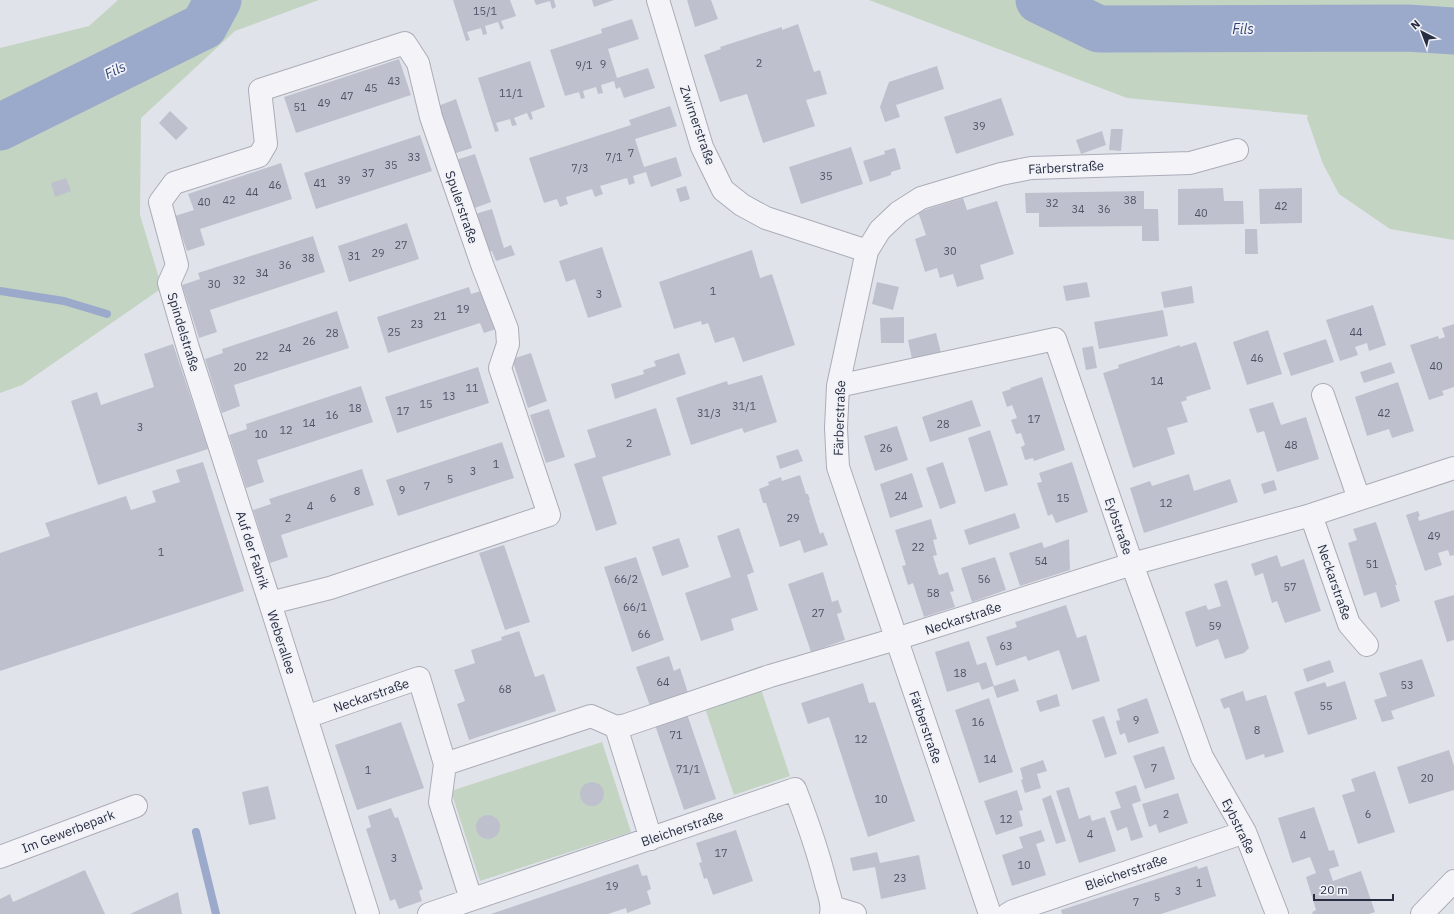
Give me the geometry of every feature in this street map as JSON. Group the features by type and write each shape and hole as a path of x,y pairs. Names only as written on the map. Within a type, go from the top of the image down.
{"street":[{"name":"Zwirnerstraße","path":"658,0 702,147 723,190 742,206 766,218 867,251"},
{"name":"Spulerstraße","path":"260,90 405,44 418,63 431,116 483,267 506,328 508,344 500,368 549,515"},
{"name":"Spindelstraße","path":"236,498 169,283 177,265 160,202 174,183 259,156 266,144 260,90"},
{"name":"Färberstraße","path":"990,914 838,467 836,428 838,386 867,251 885,224 899,212 920,198 1001,174 1031,168 1190,163 1238,150"},
{"name":"Eybstraße","path":"838,386 1055,339 1132,564 1202,757 1245,832 1277,914"},
{"path":"1323,395 1359,500"},
{"name":"Neckarstraße","path":"616,727 626,725 770,676 896,639 1132,564 1311,515 1454,468"},
{"name":"Auf der Fabrik","path":"236,498 270,603"},
{"name":"Weberallee","path":"368,914 270,603 330,588 549,515"},
{"name":"Neckarstraße","path":"1311,515 1348,624 1367,645"},
{"name":"Neckarstraße","path":"306,717 419,678 445,764 440,802 471,899"},
{"path":"445,764 591,716 616,727 651,839"},
{"name":"Bleicherstraße","path":"429,914 795,789 823,872 832,911 855,914"},
{"name":"Im Gewerbepark","path":"0,857 136,806"},
{"name":"Bleicherstraße","path":"1008,914 1013,910 1245,832"},
{"path":"1422,914 1454,881"}],"green space":[{"path":"118,0 319,0 235,31 141,118 140,215 162,288 22,385 0,393 0,48 89,26"},
{"path":"869,0 1454,0 1454,240 1390,229 1339,194 1323,164 1307,118 1308,115 1127,98"},
{"path":"761,689 790,776 734,795 705,708"},
{"path":"602,742 631,832 480,881 451,791"}],"building":[{"path":"453,0 510,0 516,16 501,21 504,28 501,30 498,22 485,26 487,34 483,35 481,28 467,32 470,40 466,41"},
{"path":"534,0 554,0 556,7 552,9 550,1 536,5"},
{"path":"592,0 614,0 594,7"},
{"path":"687,0 711,0 718,19 695,27"},
{"path":"632,19 639,39 608,49 617,78 648,68 655,88 624,98 620,87 616,89 614,81 601,85 603,93 598,94 596,87 583,91 585,98 581,99 579,92 565,96 550,50 602,33 601,29"},
{"path":"798,24 814,72 820,70 827,94 806,100 815,126 763,143 747,94 720,102 704,55 721,49 720,47 782,27 782,30"},
{"path":"399,59 411,95 296,133 284,97"},
{"path":"530,61 545,107 531,112 533,119 530,120 527,113 514,118 517,125 512,126 510,119 496,123 499,131 495,132 478,78"},
{"path":"937,66 944,89 896,105 900,117 885,122 880,107 889,82"},
{"path":"1001,98 1014,135 956,154 944,117"},
{"path":"456,99 472,148 453,154 438,106"},
{"path":"670,106 677,126 635,139 644,167 676,157 682,176 651,187 646,172 633,176 635,183 629,185 627,178 600,186 603,194 595,197 592,189 566,197 568,204 560,207 557,199 544,203 529,158 631,125 629,120"},
{"path":"170,111 188,128 176,140 159,123"},
{"path":"1111,129 1123,129 1121,151 1109,150"},
{"path":"1102,131 1106,145 1081,154 1076,140"},
{"path":"420,135 432,171 316,209 304,173"},
{"path":"851,147 863,184 801,204 789,167"},
{"path":"895,148 901,169 891,172 891,175 870,182 863,161 885,154 884,151"},
{"path":"475,154 491,202 472,209 456,160"},
{"path":"281,163 292,199 200,229 205,245 187,251 175,216 194,210 188,194"},
{"path":"66,178 71,191 55,197 51,183"},
{"path":"686,186 690,199 680,202 676,189"},
{"path":"1223,188 1224,201 1243,201 1244,224 1178,225 1178,189"},
{"path":"1302,188 1302,223 1260,224 1259,189"},
{"path":"1144,191 1144,209 1158,209 1159,241 1142,241 1142,226 1039,227 1039,213 1026,213 1025,193"},
{"path":"963,198 967,210 997,201 1014,254 980,265 984,279 957,287 953,274 940,278 937,268 925,272 915,239 926,235 918,212"},
{"path":"492,209 504,248 511,245 515,255 496,261 492,251 485,254 472,215"},
{"path":"407,223 419,259 349,282 338,246"},
{"path":"1245,229 1257,229 1258,254 1245,254"},
{"path":"313,236 325,272 210,310 217,332 199,338 182,285 200,279 198,273"},
{"path":"602,247 622,307 588,318 575,279 566,282 559,261"},
{"path":"752,250 760,278 772,274 795,345 743,362 734,337 715,343 708,323 702,325 701,321 674,329 659,282"},
{"path":"877,282 899,287 893,310 872,304"},
{"path":"1087,282 1090,297 1066,301 1063,286"},
{"path":"1192,286 1194,303 1164,308 1161,292"},
{"path":"469,287 471,294 487,289 499,328 484,333 480,323 388,353 377,317"},
{"path":"1373,305 1386,345 1369,351 1367,343 1355,347 1358,355 1340,361 1326,320"},
{"path":"1163,310 1168,336 1099,349 1094,322"},
{"path":"337,311 349,348 234,385 240,406 222,413 205,359 223,353 222,349"},
{"path":"904,317 904,343 881,343 880,318"},
{"path":"1454,324 1454,387 1442,391 1444,395 1429,400 1410,345 1438,336 1439,339 1445,337 1442,328"},
{"path":"1268,330 1282,374 1247,385 1233,342"},
{"path":"936,333 941,353 912,359 908,340"},
{"path":"1326,339 1334,362 1291,376 1283,353"},
{"path":"1196,342 1211,389 1186,397 1187,400 1181,402 1188,422 1167,428 1175,454 1133,468 1103,373 1119,368 1118,365 1180,345 1180,347"},
{"path":"173,344 208,449 98,485 71,401 97,392 101,405 154,387 144,354"},
{"path":"1093,346 1097,368 1086,370 1082,348"},
{"path":"531,353 547,401 528,408 512,359"},
{"path":"679,353 686,374 615,399 611,384 644,374 643,370 656,366 654,361"},
{"path":"1391,362 1395,373 1364,383 1360,372"},
{"path":"478,367 489,403 397,433 385,397"},
{"path":"762,375 777,422 744,433 742,428 691,445 676,398 727,381 728,385"},
{"path":"1042,377 1065,450 1034,461 1033,458 1025,460 1021,447 1025,445 1021,433 1016,434 1011,420 1017,418 1012,405 1007,407 1002,392"},
{"path":"1398,382 1414,431 1392,438 1389,429 1367,436 1355,397"},
{"path":"361,386 373,422 257,460 264,482 246,488 229,435 247,429 246,424"},
{"path":"972,400 981,426 930,442 922,417"},
{"path":"1273,402 1281,425 1306,417 1319,459 1277,472 1264,431 1257,433 1249,409"},
{"path":"656,408 671,455 602,477 617,524 596,531 574,464 596,457 587,430"},
{"path":"549,409 565,457 546,463 530,415"},
{"path":"897,426 908,460 875,471 864,436"},
{"path":"990,430 1008,485 985,492 968,438"},
{"path":"502,442 514,478 398,516 386,480"},
{"path":"798,449 803,461 780,469 776,456"},
{"path":"203,462 244,591 0,671 0,553 50,536 45,523 126,496 131,510 156,502 152,491 180,482 176,470"},
{"path":"943,462 956,503 940,509 926,468"},
{"path":"1072,462 1088,512 1056,523 1052,514 1048,516 1037,483 1042,482 1039,473"},
{"path":"362,469 374,505 281,535 288,557 270,563 253,510 271,504 269,499"},
{"path":"912,473 923,507 890,518 880,484"},
{"path":"1189,474 1194,491 1230,479 1238,502 1144,533 1130,488 1150,481 1152,486"},
{"path":"800,475 806,494 808,494 820,534 823,532 828,545 804,553 800,540 780,547 766,503 763,503 759,489 769,485 768,482 781,477 782,481"},
{"path":"1274,480 1277,490 1264,494 1261,484"},
{"path":"1454,510 1454,555 1450,556 1448,550 1438,553 1442,565 1425,571 1406,515 1418,511 1420,516 1418,517 1419,521"},
{"path":"1015,513 1020,528 969,545 964,530"},
{"path":"931,519 937,539 933,540 937,555 933,556 939,575 948,572 954,591 950,592 955,607 924,617 913,583 908,585 902,566 906,565 895,530"},
{"path":"1376,522 1397,585 1395,585 1400,601 1381,608 1376,592 1364,596 1348,543 1357,540 1353,529"},
{"path":"739,528 754,572 747,575 758,610 731,619 734,630 701,641 685,593 731,577 717,536"},
{"path":"679,538 689,567 662,576 652,547"},
{"path":"1069,539 1070,570 1020,586 1009,553 1042,542 1044,548"},
{"path":"504,545 530,622 505,630 479,553"},
{"path":"1277,555 1281,567 1304,559 1321,611 1285,623 1277,601 1272,603 1263,573 1255,576 1251,564"},
{"path":"636,557 664,640 632,652 604,567"},
{"path":"995,557 1006,590 972,602 961,568"},
{"path":"823,572 832,602 838,600 842,612 837,614 845,640 811,652 788,584"},
{"path":"1227,580 1249,648 1244,653 1225,659 1218,639 1196,647 1185,612 1206,605 1208,610 1221,606 1214,584"},
{"path":"1454,595 1454,640 1447,642 1434,601"},
{"path":"1066,605 1077,638 1086,635 1100,681 1072,690 1059,650 1028,661 1026,656 996,666 986,637 1017,627 1015,622"},
{"path":"519,631 535,677 544,674 556,711 469,740 457,704 465,701 454,670 475,663 471,650 502,640 501,637"},
{"path":"969,641 977,665 986,662 994,686 1015,679 1019,691 997,698 993,686 982,690 979,682 947,692 935,652"},
{"path":"669,656 674,671 680,668 688,693 650,706 636,667"},
{"path":"1422,659 1435,696 1391,711 1394,719 1382,722 1374,700 1387,696 1379,673"},
{"path":"1330,660 1334,672 1307,682 1303,669"},
{"path":"1345,681 1357,719 1308,735 1294,692 1325,682 1327,687"},
{"path":"863,683 869,703 875,702 915,821 868,837 829,717 808,724 801,703"},
{"path":"1243,691 1246,701 1266,695 1284,752 1265,758 1264,754 1246,760 1229,707 1224,709 1220,699"},
{"path":"1057,694 1060,706 1040,712 1036,701"},
{"path":"989,698 1013,772 979,783 955,710"},
{"path":"1147,698 1159,733 1128,743 1125,733 1120,735 1116,721 1120,720 1117,709"},
{"path":"686,711 716,799 684,810 654,722"},
{"path":"1104,716 1117,754 1105,758 1092,720"},
{"path":"401,722 424,788 357,810 335,745"},
{"path":"1164,746 1175,779 1145,789 1133,756"},
{"path":"1449,750 1454,766 1454,790 1409,804 1397,767"},
{"path":"1043,760 1047,771 1037,774 1041,788 1025,793 1021,780 1023,779 1020,768"},
{"path":"1375,771 1395,832 1358,844 1342,795 1355,791 1351,779"},
{"path":"592,782 601,785 604,794 601,803 592,806 583,803 580,794 583,785"},
{"path":"1136,785 1141,801 1132,804 1143,837 1131,841 1127,827 1117,831 1110,811 1121,808 1115,792"},
{"path":"268,786 276,819 249,825 242,792"},
{"path":"1069,787 1079,819 1090,815 1092,821 1105,817 1116,851 1079,863 1056,791"},
{"path":"1017,790 1023,810 1019,811 1023,826 996,835 984,801"},
{"path":"1178,793 1188,823 1159,833 1156,824 1149,827 1142,804"},
{"path":"1051,795 1066,841 1056,844 1042,799"},
{"path":"1314,807 1329,851 1334,850 1339,866 1329,869 1333,881 1361,871 1375,912 1369,914 1313,914 1312,912 1316,910 1306,877 1316,873 1310,857 1292,863 1278,818"},
{"path":"391,808 395,818 398,817 423,889 419,891 422,901 399,909 395,899 390,901 366,829 371,827 368,816"},
{"path":"488,815 497,818 500,827 497,836 488,839 479,836 476,827 479,818"},
{"path":"736,830 753,881 713,895 707,878 704,879 699,863 702,862 696,843"},
{"path":"1041,830 1045,841 1036,844 1046,875 1012,886 1002,855 1023,848 1019,837"},
{"path":"877,852 880,863 919,855 926,889 881,899 875,867 853,871 850,858"},
{"path":"638,864 642,876 647,875 651,889 647,891 651,904 627,913 626,908 608,914 491,914"},
{"path":"1197,866 1198,869 1207,866 1216,896 1161,914 1062,914 1061,910"},
{"path":"85,870 105,914 0,914 0,899 10,894 13,902"},
{"path":"178,892 182,914 130,914"}],"waterway":[{"name":"Fils","path":"0,127 204,26 218,0"},
{"name":"Fils","path":"1039,0 1099,29 1407,28 1454,31"},
{"path":"0,291 64,301 107,314"},
{"path":"196,832 216,914"}]}
